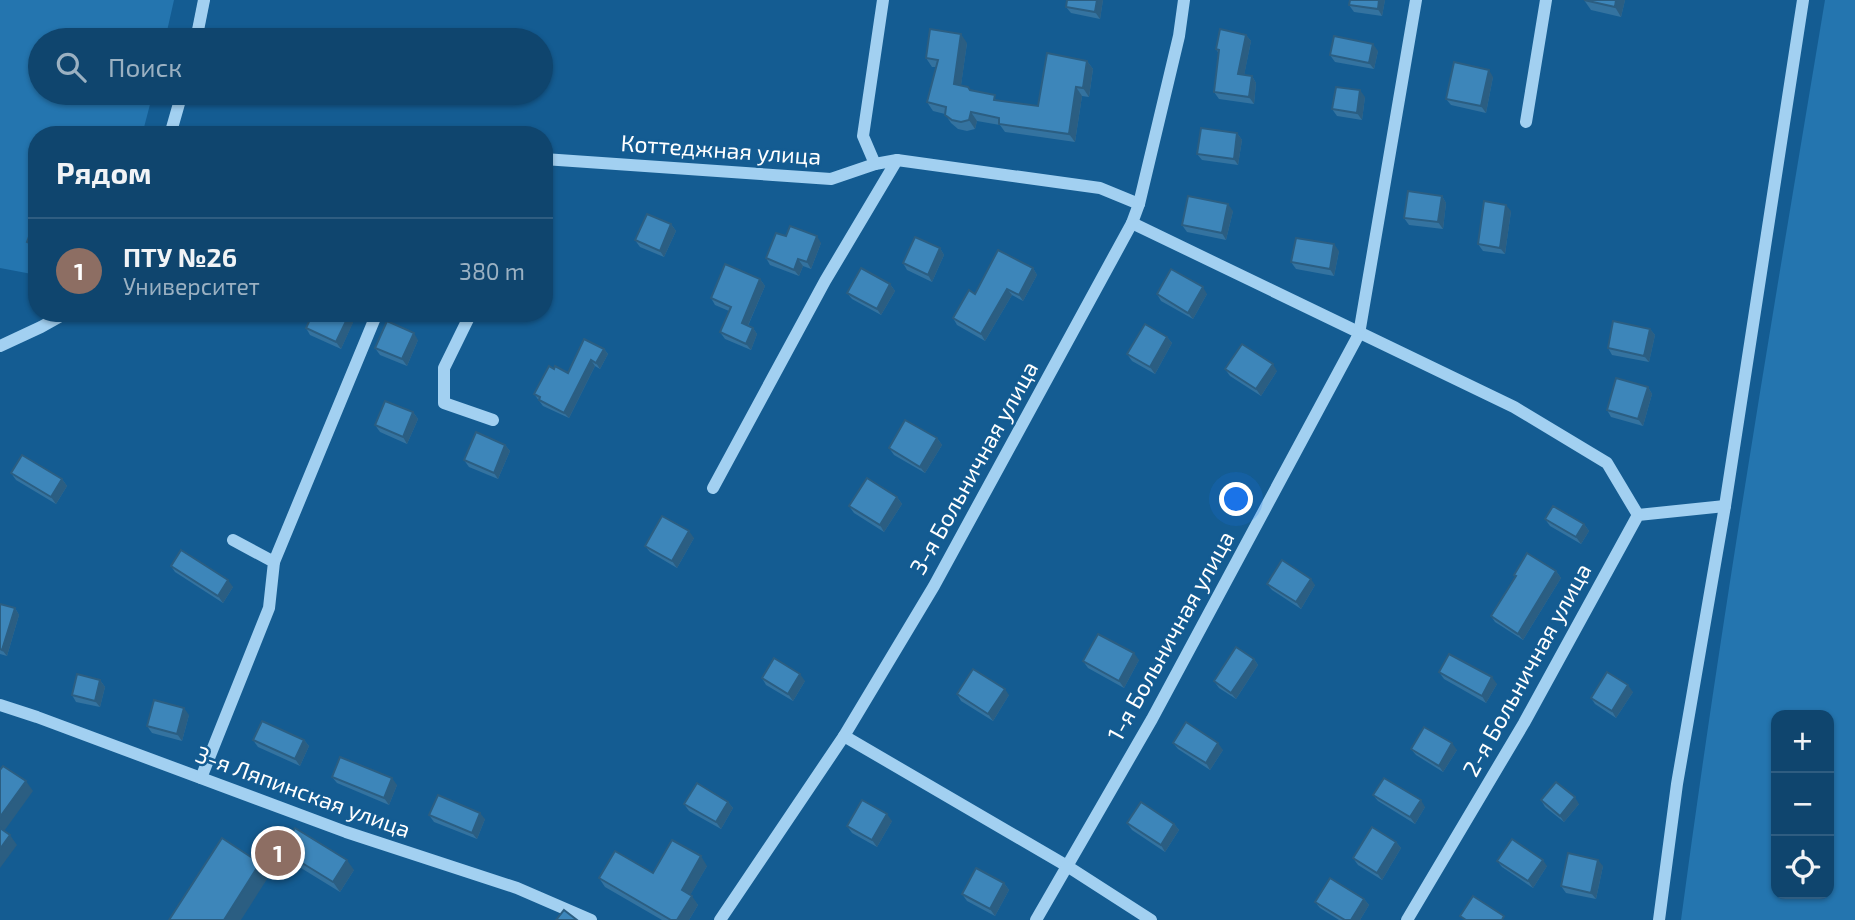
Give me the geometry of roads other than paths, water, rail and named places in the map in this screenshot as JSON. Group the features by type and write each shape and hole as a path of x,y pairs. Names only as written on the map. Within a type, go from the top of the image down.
{"street":[{"path":"198,28 204,0"},
{"path":"875,163 863,136 883,0"},
{"name":"3-я Больничная улица","path":"720,920 844,736 934,586 1132,223 1139,204 1179,36 1184,0"},
{"name":"1-я Больничная улица","path":"1036,920 1152,719 1359,334 1416,0"},
{"path":"1526,122 1546,0"},
{"path":"1659,920 1678,783 1725,506 1803,0"},
{"path":"173,126 179,105"},
{"path":"713,488 825,281 897,160"},
{"name":"Коттеджная улица","path":"553,161 831,179 875,163 897,160 1100,188 1139,204"},
{"path":"1132,223 1514,407 1607,463 1638,515 1725,506"},
{"path":"0,346 50,322"},
{"path":"201,778 268,608 274,562 373,322"},
{"path":"467,322 444,368 444,403 493,420"},
{"name":"2-я Больничная улица","path":"1407,920 1524,723 1638,515"},
{"path":"233,540 274,562"},
{"name":"3-я Ляпинская улица","path":"0,705 346,832 517,888 591,920"},
{"path":"844,736 1067,866 1152,920"}],"place":[{"name":"ПТУ №26","path":"278,853"}]}
